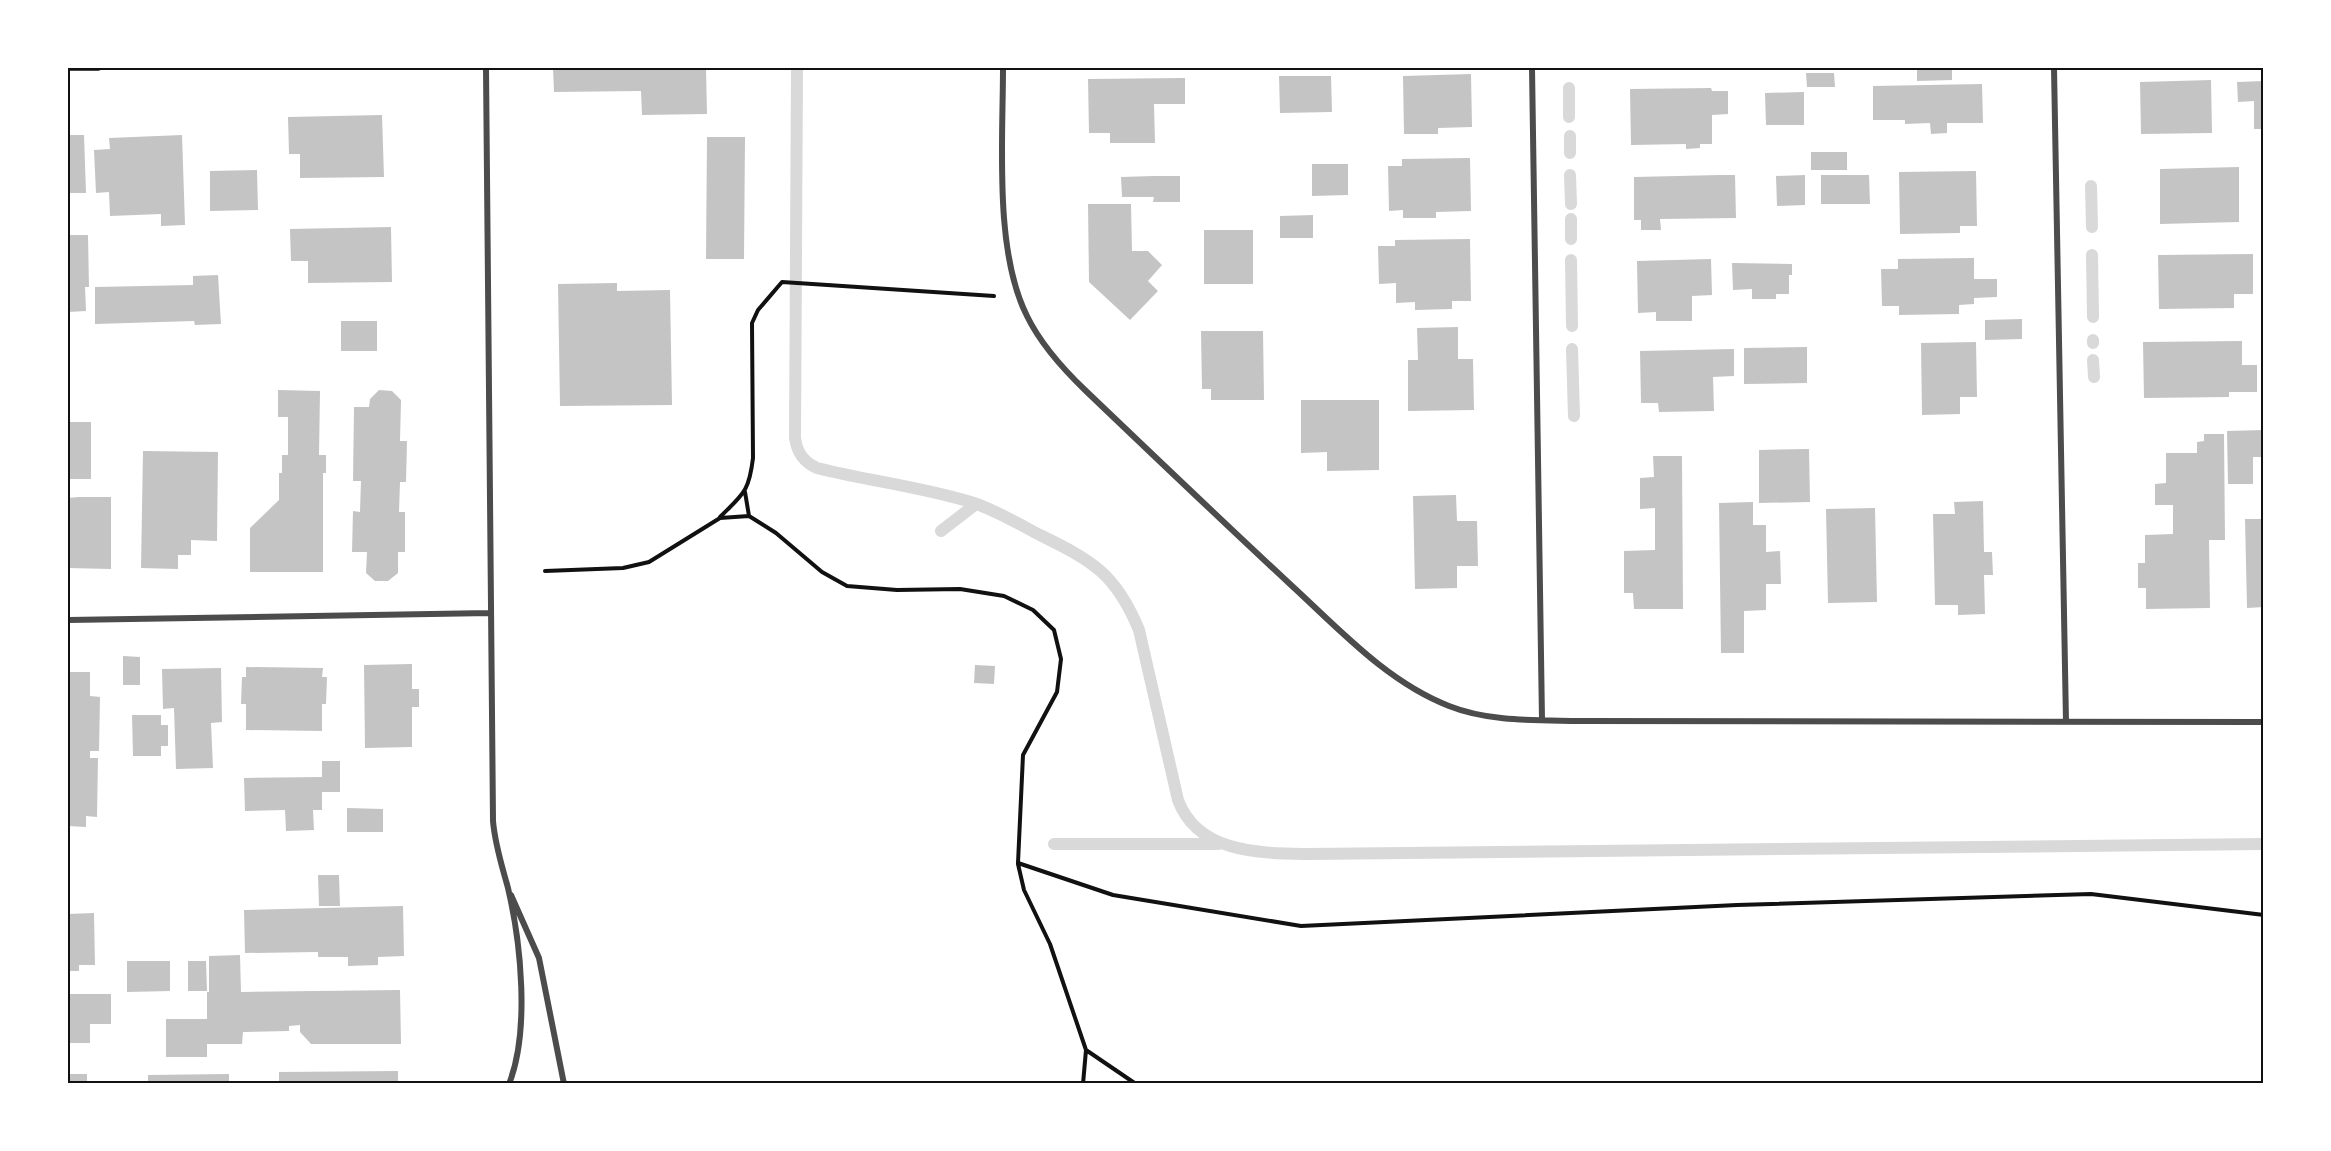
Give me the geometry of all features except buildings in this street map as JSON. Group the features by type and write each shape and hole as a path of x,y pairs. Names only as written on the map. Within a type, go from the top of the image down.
{"street":[{"path":"68,68 98,68"},
{"path":"486,68 493,821 498,854 508,889 520,964 521,998 518,1045 509,1083"},
{"path":"1003,68 1005,217 1010,267 1019,298 1039,337 1069,374 1220,519 1368,655 1408,686 1446,705 1482,715 1542,720 2264,722"},
{"path":"1532,68 1542,720"},
{"path":"2054,68 2066,722"},
{"path":"68,620 490,613"},
{"path":"508,889 539,958 564,1083"}],"path":[{"path":"545,571 623,568 649,562 720,518 745,492 751,476 753,458 752,323 758,310 782,282 1019,298"},
{"path":"745,492 749,516"},
{"path":"720,518 749,516 776,533 822,572 846,586 897,590 960,589 1004,596 1033,610 1054,630 1061,659 1058,692 1023,755 1018,863 1024,890 1050,944 1086,1050 1083,1083"},
{"path":"1018,863 1113,895 1301,926 1737,905 2091,894 2264,915"},
{"path":"1086,1050 1136,1083"}],"waterway":[{"path":"797,68 795,438 799,452 804,460 817,468 955,497 983,506 1075,553 1101,571 1121,595 1139,630 1178,800 1187,818 1200,831 1216,841 1252,851 1309,854 2264,844"},
{"path":"1569,88 1569,117"},
{"path":"1570,136 1570,153"},
{"path":"1570,175 1571,204"},
{"path":"2091,186 2092,227"},
{"path":"1571,219 1571,239"},
{"path":"2092,255 2093,317"},
{"path":"1571,260 1572,326"},
{"path":"1572,349 1574,416"},
{"path":"2093,360 2094,377"},
{"path":"941,531 976,504"},
{"path":"1054,844 1218,844"}]}
